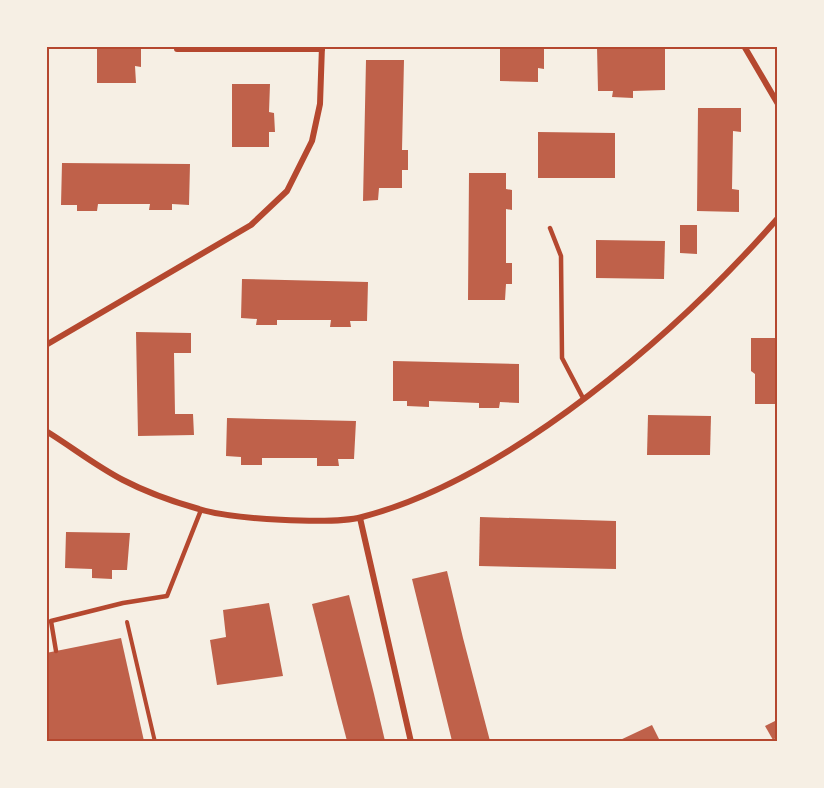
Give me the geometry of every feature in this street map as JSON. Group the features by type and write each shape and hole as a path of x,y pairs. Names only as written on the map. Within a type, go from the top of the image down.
{"street":[{"path":"744,46 777,104"},
{"path":"46,345 251,225 287,191 312,141 320,104 322,48 177,49"},
{"path":"46,431 123,480 201,510 282,520 360,518 428,494 505,454 584,398 662,335 745,255 777,218"},
{"path":"360,518 411,741"}],"lane":[{"path":"550,228 561,256 562,358 584,398"},
{"path":"57,651 51,621 123,603 167,596 201,510"}],"path":[{"path":"123,603 155,741"}],"building":[{"path":"97,46 141,46 141,67 135,66 136,83 97,83"},
{"path":"500,46 544,46 544,69 538,68 538,82 500,81"},
{"path":"665,46 665,90 633,91 633,98 612,97 613,91 598,91 597,47"},
{"path":"366,60 404,60 402,150 408,150 408,170 402,170 402,188 379,188 378,200 363,201"},
{"path":"232,84 270,84 269,112 274,113 275,132 269,132 269,147 232,147"},
{"path":"698,108 741,108 741,132 733,131 732,189 739,190 739,212 697,211"},
{"path":"538,132 615,133 615,178 538,178"},
{"path":"62,163 190,164 189,205 172,204 172,210 149,210 150,204 98,204 97,211 77,211 77,205 61,205"},
{"path":"469,173 506,173 506,189 512,190 512,210 506,209 506,263 512,263 512,284 506,284 505,300 468,300"},
{"path":"680,225 697,225 697,254 680,253"},
{"path":"596,240 665,241 664,279 596,278"},
{"path":"242,279 368,282 367,321 350,321 351,327 330,327 331,320 277,320 277,325 256,325 257,319 241,318"},
{"path":"136,332 191,333 191,353 174,353 175,414 193,414 194,435 138,436"},
{"path":"751,338 777,338 777,404 755,404 755,374 751,371"},
{"path":"393,361 519,364 519,403 500,402 499,408 479,408 479,403 429,401 429,407 407,406 407,401 393,401"},
{"path":"648,415 711,416 710,455 647,455"},
{"path":"227,418 356,421 354,459 338,459 339,466 317,466 317,458 262,458 262,465 241,465 241,457 226,456"},
{"path":"480,517 616,521 616,569 479,566"},
{"path":"66,532 130,533 127,570 112,570 112,579 92,578 92,569 65,568"},
{"path":"447,571 490,741 452,741 412,579"},
{"path":"349,595 385,741 347,741 312,604"},
{"path":"269,603 283,676 217,685 210,640 226,637 223,610"},
{"path":"121,638 144,741 46,741 46,653"},
{"path":"777,720 777,737 773,740 765,726"},
{"path":"652,725 660,741 618,741"}]}
